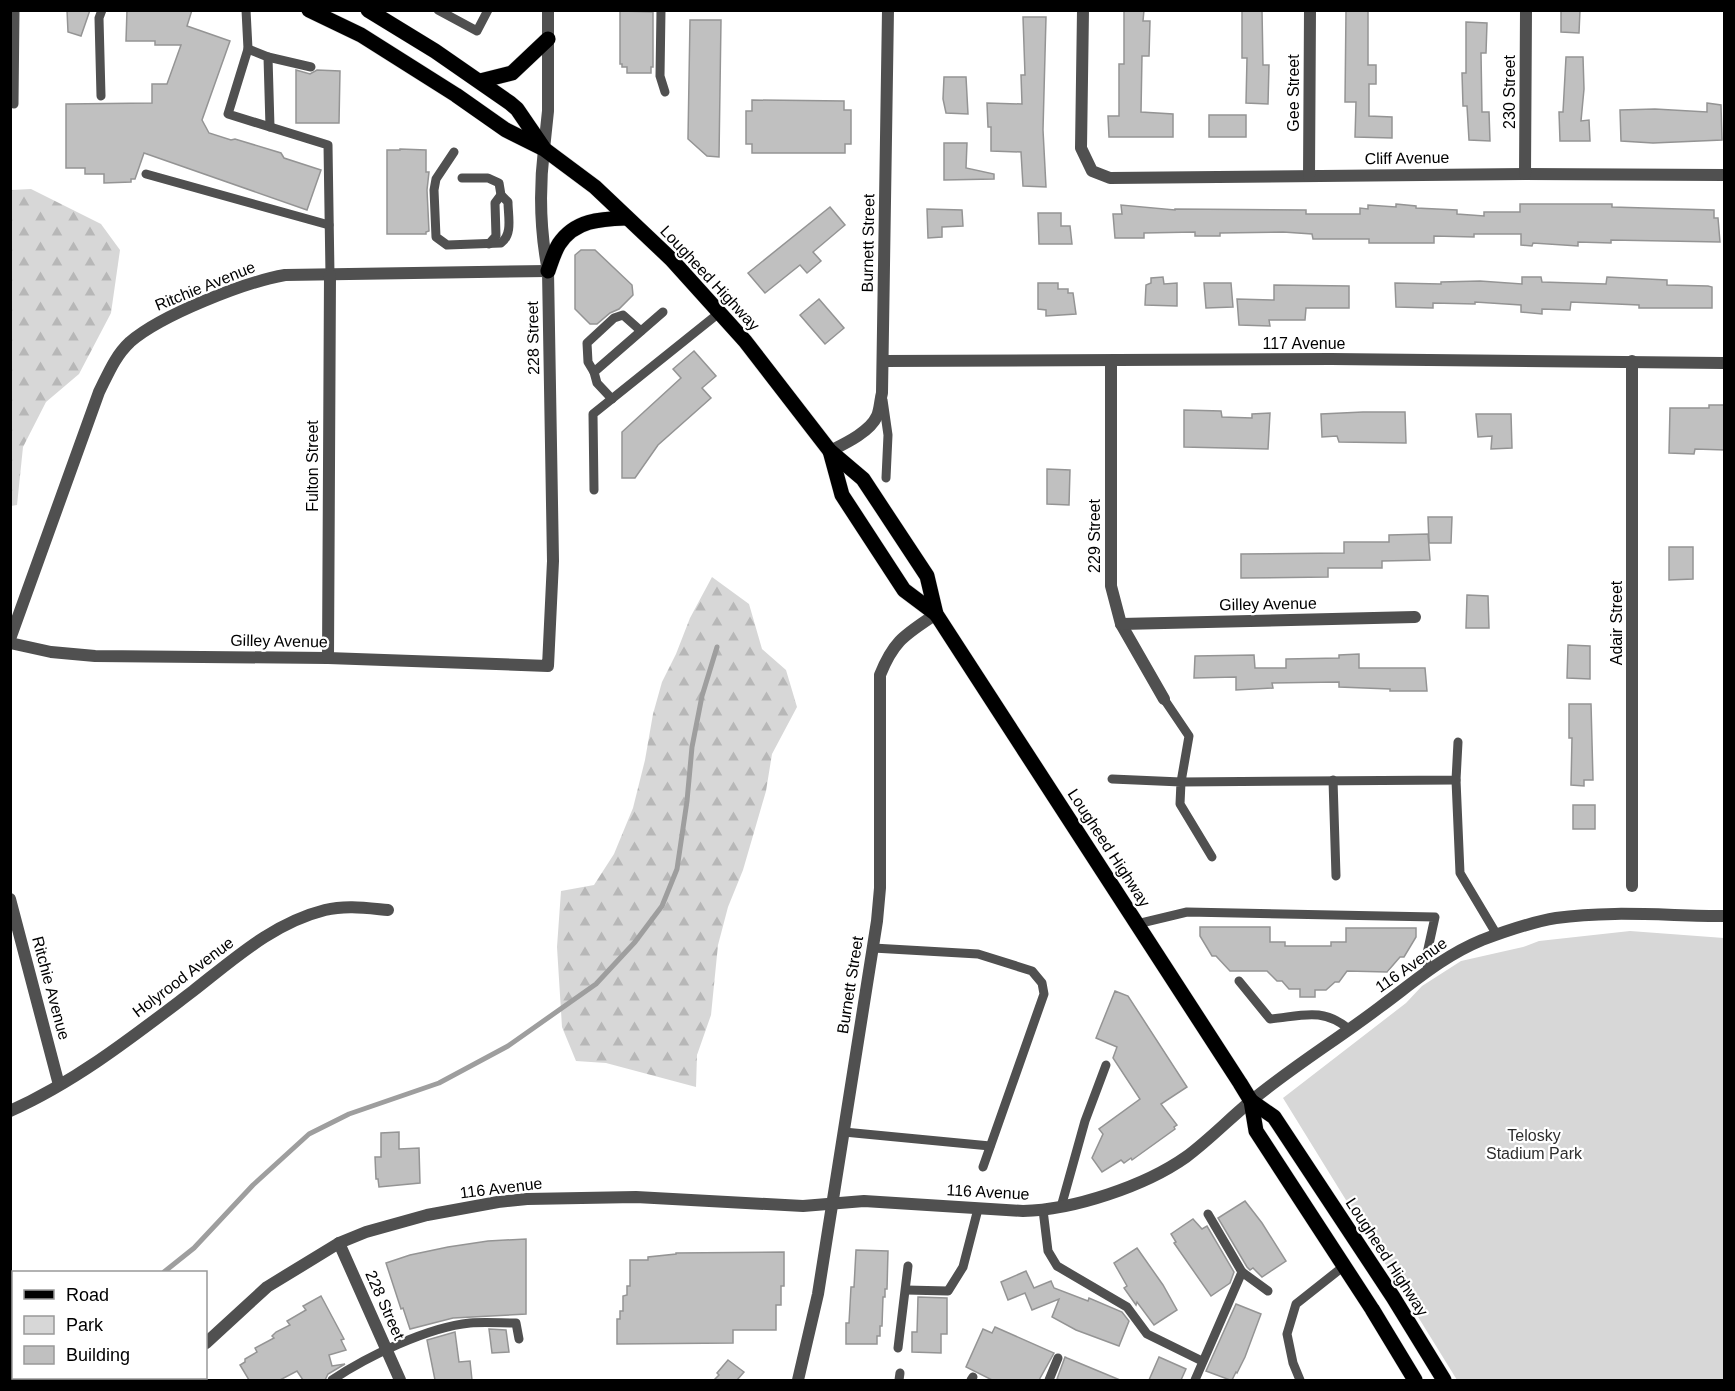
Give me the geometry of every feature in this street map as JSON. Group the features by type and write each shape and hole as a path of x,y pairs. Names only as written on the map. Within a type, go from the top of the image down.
{"main road":[{"name":"Lougheed Highway","path":"309,10 343,25 387,50 506,130 544,149 595,187 671,259 745,341 830,452 863,479 927,576 936,614 1251,1101 1256,1131 1415,1380"},
{"name":"Lougheed Highway","path":"368,10 480,81 518,109 544,149"},
{"path":"480,81 512,73 548,39"},
{"path":"548,271 558,245 576,226 594,219 626,218"},
{"name":"Lougheed Highway","path":"830,452 842,495 857,519 904,590 936,614"},
{"name":"Lougheed Highway","path":"1251,1101 1274,1116 1393,1297 1444,1380"}],"street":[{"name":"228 Street","path":"548,10 548,111 540,203 542,239 548,271 553,561 548,666"},
{"name":"Burnett Street","path":"830,452 854,439 874,421 882,393 888,10"},
{"name":"Cliff Avenue","path":"1083,10 1080,148 1092,171 1110,178 1525,174 1725,176"},
{"name":"Gee Street","path":"1309,176 1310,10"},
{"name":"230 Street","path":"1525,174 1526,10"},
{"name":"Ritchie Avenue","path":"10,641 99,392 113,361 130,342 152,326 264,278 285,275 548,271"},
{"name":"Fulton Street","path":"328,658 330,275"},
{"name":"117 Avenue","path":"884,361 1320,359 1725,363"},
{"name":"229 Street","path":"1111,361 1111,586 1121,624 1164,699"},
{"name":"Adair Street","path":"1632,361 1632,886"},
{"name":"Burnett Street","path":"798,1380 818,1294 833,1204 873,948 880,888 880,675 889,653 905,635 936,614"},
{"name":"Gilley Avenue","path":"1121,624 1415,617"},
{"name":"Gilley Avenue","path":"10,641 51,652 95,656 328,658 548,666"},
{"name":"Ritchie Avenue","path":"10,899 59,1085"},
{"name":"Holyrood Avenue","path":"10,1111 105,1057 232,959 276,930 322,911 339,907 354,906 388,910"},
{"name":"116 Avenue","path":"207,1342 267,1287 339,1243 366,1232 427,1215 527,1199 636,1197 803,1206 864,1201 978,1209 1043,1210 1088,1200 1140,1181 1185,1158 1251,1101 1428,969 1459,951 1533,923 1571,916 1725,916"},
{"name":"228 Street","path":"339,1243 400,1380"}],"lane":[{"path":"14,104 15,10"},
{"path":"101,96 99,18 102,10"},
{"path":"246,10 248,49 228,114 328,145 330,275"},
{"path":"438,10 477,31 488,10"},
{"path":"661,10 660,75 665,92"},
{"path":"248,49 268,57 311,67"},
{"path":"268,57 270,127"},
{"path":"454,152 436,179 434,190 435,237 447,245 489,244 505,241 509,232 508,202 501,195 501,187 494,179 462,178"},
{"path":"146,174 329,225"},
{"path":"594,372 663,312"},
{"path":"594,490 593,414 719,313"},
{"path":"612,399 597,382 588,362 587,343 614,318 624,315 641,331"},
{"path":"882,393 888,435 886,478"},
{"path":"1164,699 1189,736 1181,782 1180,804 1212,857"},
{"path":"1458,742 1456,780 1460,873 1497,935"},
{"path":"1112,779 1181,782 1456,780"},
{"path":"1333,780 1336,876"},
{"path":"1137,924 1187,912 1435,917 1426,958 1428,969"},
{"path":"873,948 978,954 1032,971 1042,983 1044,994 983,1167"},
{"path":"1239,981 1270,1018 1323,1014 1339,1021 1349,1029"},
{"path":"1061,1207 1085,1121 1106,1065"},
{"path":"844,1132 990,1146"},
{"path":"906,1290 948,1291 963,1267 978,1209"},
{"path":"1043,1210 1048,1251 1057,1266 1127,1307 1147,1334 1203,1360"},
{"path":"1208,1214 1242,1272 1268,1291"},
{"path":"898,1348 908,1266"},
{"path":"1300,1380 1293,1363 1287,1335 1296,1304 1344,1266"},
{"path":"1195,1380 1242,1272"},
{"path":"332,1380 387,1351 428,1333 469,1323 516,1323 519,1339"},
{"path":"1048,1380 1058,1358"}],"green space":[{"path":"31,189 101,224 120,250 111,313 79,374 46,402 23,447 17,505 11,506 11,190"},
{"path":"712,577 749,604 762,649 786,670 797,707 772,754 766,791 743,870 728,907 718,945 711,1015 697,1055 696,1087 606,1063 576,1061 562,1027 557,947 561,891 594,885 614,854 633,808 662,682 690,618"},
{"name":"Telosky Stadium Park","path":"1630,931 1724,938 1724,1380 1457,1380 1283,1098 1406,1003 1422,986 1461,961 1523,947 1539,941"}],"building":[{"path":"67,10 90,10 81,36 68,32"},
{"path":"127,10 192,10 187,26 230,41 202,120 209,133 281,153 284,158 321,170 307,210 144,153 135,179 131,179 131,182 104,183 104,174 85,174 85,168 66,168 66,104 152,103 152,84 167,84 181,45 155,45 155,41 126,41"},
{"path":"1124,10 1144,10 1143,21 1150,21 1149,56 1142,56 1141,112 1173,114 1173,137 1109,137 1108,116 1119,116 1119,64 1124,64"},
{"path":"1242,10 1262,10 1263,65 1269,65 1268,104 1246,103 1247,58 1242,58"},
{"path":"1346,10 1368,10 1368,65 1376,65 1376,84 1369,84 1369,116 1392,117 1392,138 1355,137 1356,102 1345,102"},
{"path":"1561,10 1580,10 1579,33 1561,32"},
{"path":"620,11 653,12 653,67 651,67 651,73 627,73 627,67 622,67 620,64"},
{"path":"1023,17 1046,17 1043,130 1046,187 1023,186 1021,152 991,151 991,127 988,127 987,103 1022,104 1021,75 1025,75"},
{"path":"690,20 721,20 719,157 707,156 688,139"},
{"path":"1466,22 1487,23 1486,53 1481,53 1482,112 1489,112 1490,141 1469,140 1467,106 1463,106 1462,73 1466,73"},
{"path":"1566,57 1583,57 1584,89 1581,121 1589,120 1590,141 1560,141 1559,112 1563,112"},
{"path":"296,70 310,74 317,70 340,71 339,123 296,123"},
{"path":"944,77 966,77 968,114 946,113 943,99"},
{"path":"752,100 844,101 844,110 851,110 851,144 845,144 845,153 752,153 752,144 746,144 746,111 752,111"},
{"path":"1707,103 1721,105 1722,140 1653,143 1621,141 1620,110 1655,109 1707,112"},
{"path":"1209,115 1246,115 1246,137 1209,137"},
{"path":"944,143 967,143 966,168 994,174 994,179 944,180"},
{"path":"387,150 426,150 426,172 429,172 427,190 429,231 426,234 387,234"},
{"path":"1396,204 1416,206 1416,208 1457,210 1457,214 1484,216 1484,212 1520,212 1520,204 1612,204 1612,207 1714,210 1714,218 1718,218 1720,242 1611,240 1611,243 1578,242 1578,246 1533,243 1532,246 1521,245 1521,234 1474,234 1474,237 1434,236 1434,243 1369,243 1369,239 1313,239 1312,234 1283,232 1220,233 1220,236 1195,236 1195,232 1144,233 1144,238 1115,238 1113,214 1122,214 1121,205 1175,210 1306,210 1306,214 1360,214 1360,208 1368,209 1368,205 1396,207"},
{"path":"830,207 845,225 813,252 821,261 807,273 800,265 765,293 748,273"},
{"path":"927,209 962,210 963,226 942,227 942,237 928,238"},
{"path":"1038,213 1061,213 1061,226 1070,226 1072,244 1039,244"},
{"path":"581,250 595,250 632,285 633,295 619,309 597,324 590,324 575,309 575,255"},
{"path":"1163,277 1164,284 1177,283 1177,306 1145,305 1146,285 1151,283 1151,278"},
{"path":"1522,277 1541,277 1542,282 1606,284 1607,277 1667,280 1667,285 1708,286 1712,287 1712,308 1639,308 1639,305 1571,302 1570,310 1542,309 1542,314 1521,312 1521,305 1475,302 1475,304 1433,303 1433,308 1396,307 1395,283 1441,284 1441,282 1480,281 1522,284"},
{"path":"1038,283 1058,283 1058,289 1068,289 1068,293 1073,293 1076,314 1046,316 1046,310 1038,309"},
{"path":"1204,283 1231,283 1233,307 1206,308"},
{"path":"1274,285 1349,286 1349,308 1306,308 1305,320 1269,320 1270,326 1239,325 1237,299 1274,300"},
{"path":"819,299 844,328 825,344 800,315"},
{"path":"694,351 716,376 702,388 711,398 658,445 635,478 622,478 622,432 681,378 673,369"},
{"path":"1709,405 1725,405 1725,450 1695,449 1694,454 1669,453 1670,408 1709,408"},
{"path":"1184,410 1221,411 1222,417 1252,418 1252,414 1270,413 1268,449 1184,447"},
{"path":"1405,412 1406,443 1339,442 1337,436 1322,437 1321,414"},
{"path":"1476,414 1511,414 1512,448 1491,449 1492,436 1478,437"},
{"path":"1047,469 1070,470 1069,505 1047,504"},
{"path":"1428,517 1452,517 1451,543 1429,543"},
{"path":"1428,534 1430,560 1382,561 1382,568 1328,568 1328,577 1241,578 1241,554 1344,553 1344,542 1389,542 1389,535"},
{"path":"1669,547 1693,547 1693,579 1669,580"},
{"path":"1467,595 1488,596 1489,628 1466,628"},
{"path":"1568,645 1590,646 1590,679 1567,678"},
{"path":"1359,654 1359,668 1425,668 1427,691 1339,687 1339,682 1272,683 1273,688 1236,690 1236,677 1194,678 1195,656 1254,655 1255,668 1286,668 1286,659 1339,658 1339,655"},
{"path":"1569,704 1591,704 1593,780 1584,780 1584,786 1571,785 1572,738 1569,738"},
{"path":"1573,805 1595,805 1595,829 1573,829"},
{"path":"1200,927 1270,927 1270,942 1285,942 1285,946 1331,946 1331,942 1346,942 1346,928 1416,928 1416,937 1404,957 1400,957 1387,972 1347,971 1339,982 1335,982 1326,990 1315,990 1315,997 1300,997 1300,989 1289,989 1267,971 1230,971 1216,956 1212,956 1200,936"},
{"path":"1115,991 1128,996 1187,1087 1161,1104 1177,1125 1175,1129 1132,1160 1131,1158 1124,1163 1121,1160 1102,1172 1092,1158 1103,1134 1099,1129 1140,1099 1113,1058 1117,1047 1096,1038"},
{"path":"399,1132 399,1149 419,1148 420,1183 379,1187 378,1179 376,1179 375,1157 381,1157 381,1133"},
{"path":"1245,1201 1286,1261 1262,1277 1253,1268 1250,1270 1247,1267 1218,1218"},
{"path":"1193,1219 1202,1229 1207,1226 1234,1272 1230,1283 1211,1296 1174,1243 1176,1242 1171,1234"},
{"path":"526,1239 526,1314 453,1318 410,1329 386,1263 448,1247 488,1241"},
{"path":"1137,1248 1177,1310 1154,1325 1124,1288 1127,1286 1114,1263"},
{"path":"856,1250 888,1251 887,1289 883,1297 882,1326 880,1326 880,1336 877,1336 877,1344 846,1344 846,1323 849,1323 851,1287 854,1287"},
{"path":"784,1252 784,1286 781,1286 781,1305 776,1305 776,1330 733,1330 733,1343 617,1344 617,1319 620,1319 620,1311 623,1311 623,1296 627,1295 627,1286 630,1286 630,1260 648,1260 648,1257 676,1253"},
{"path":"1026,1271 1034,1288 1051,1281 1054,1288 1088,1301 1089,1298 1122,1312 1129,1321 1119,1346 1076,1330 1052,1317 1059,1299 1032,1310 1025,1293 1008,1300 1001,1282"},
{"path":"321,1296 344,1339 341,1340 346,1350 329,1355 332,1366 345,1364 328,1374 325,1380 303,1380 297,1371 280,1380 249,1380 240,1365 245,1362 245,1359 257,1352 255,1348 274,1338 272,1336 276,1332 290,1325 287,1321 306,1310 303,1306"},
{"path":"918,1297 947,1298 947,1334 941,1334 941,1353 912,1352 912,1332 917,1332"},
{"path":"1236,1304 1261,1314 1245,1357 1237,1373 1230,1380 1206,1371"},
{"path":"995,1327 1054,1353 1039,1380 992,1380 966,1367 983,1329 992,1333"},
{"path":"489,1329 506,1330 509,1352 492,1353"},
{"path":"455,1332 459,1362 470,1361 472,1380 435,1380 427,1340"},
{"path":"1065,1357 1120,1380 1057,1379"},
{"path":"1159,1357 1186,1369 1181,1380 1149,1380"},
{"path":"728,1360 744,1372 737,1380 714,1380 719,1375 717,1373"}],"waterway":[{"path":"165,1271 194,1248 253,1185 309,1134 349,1114 439,1083 508,1046 596,984 635,942 662,906 677,869 692,747 702,696 717,647"}]}
